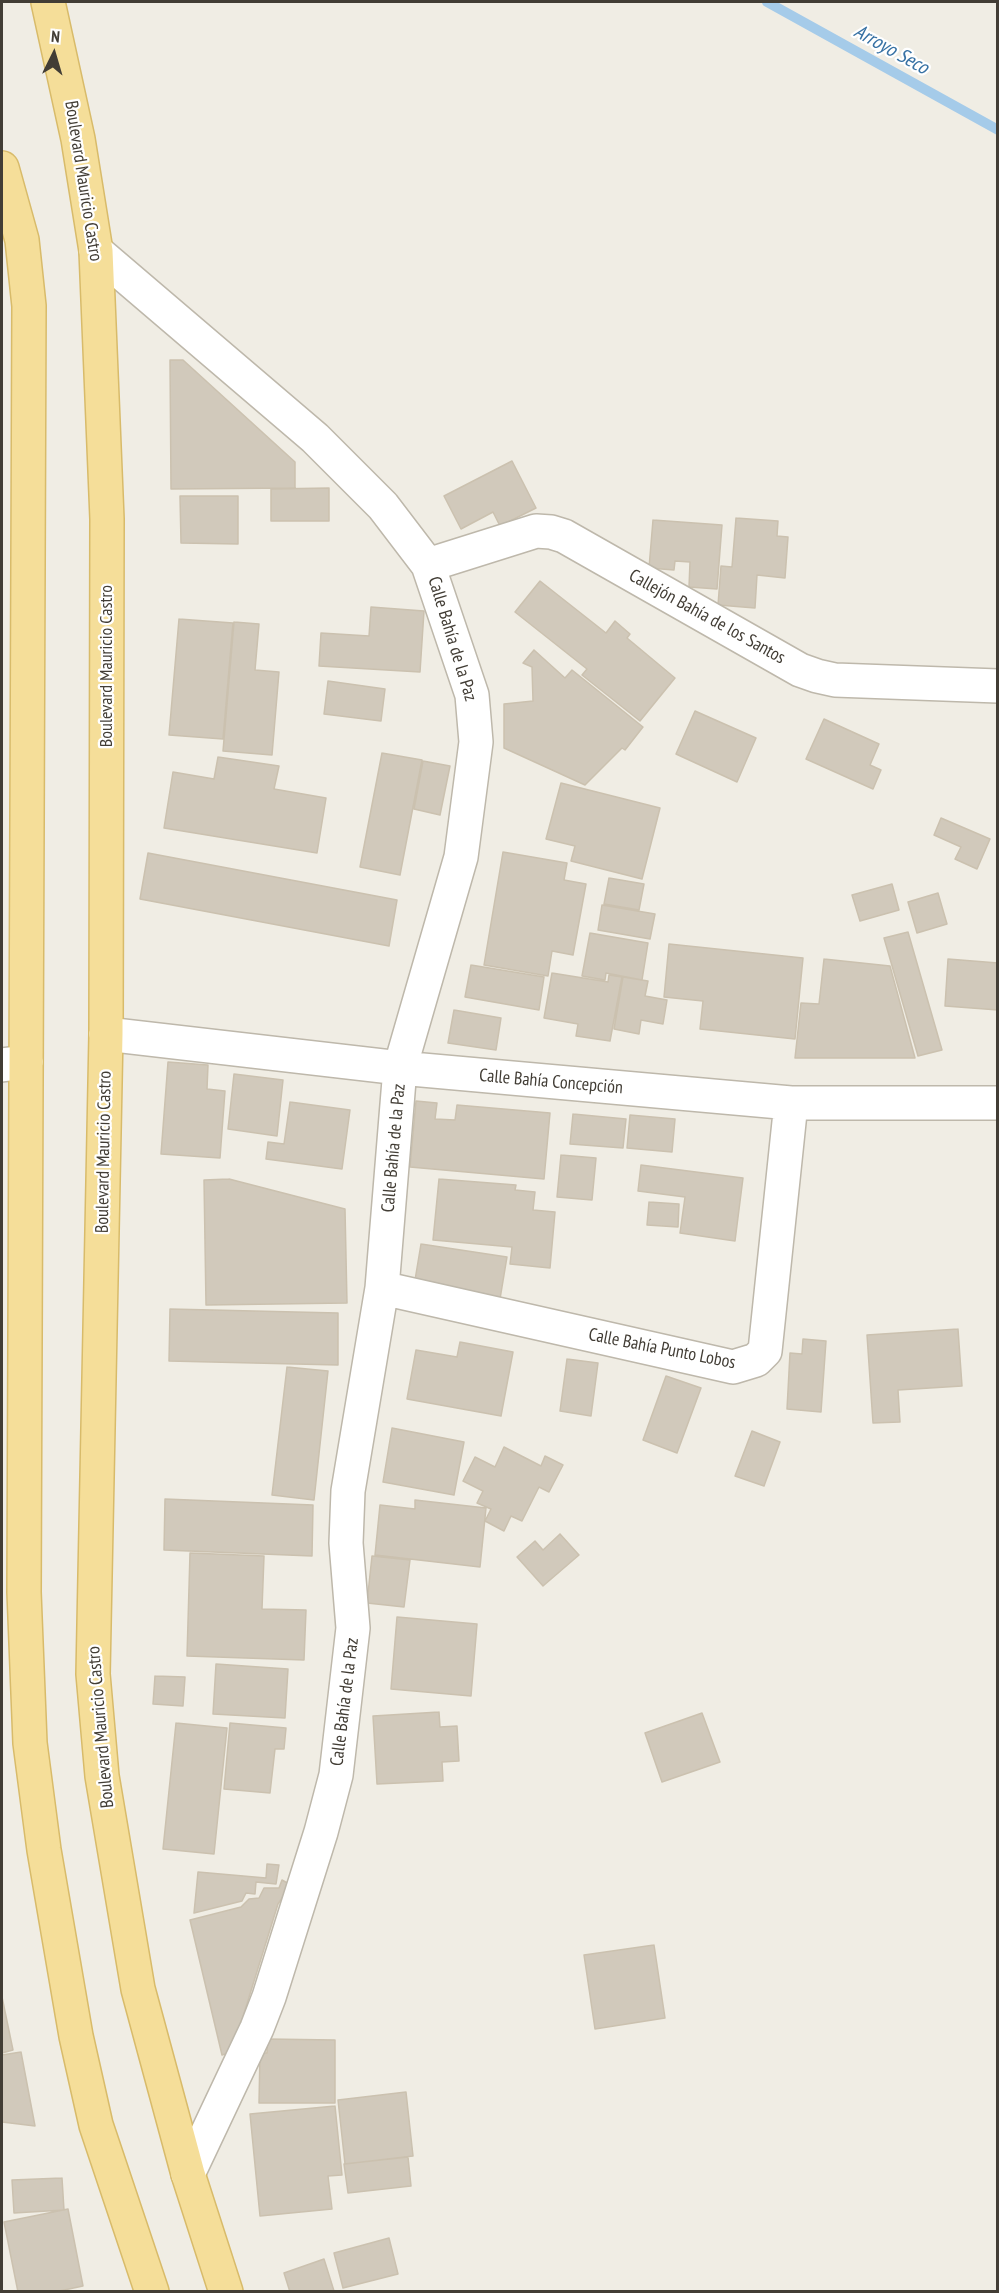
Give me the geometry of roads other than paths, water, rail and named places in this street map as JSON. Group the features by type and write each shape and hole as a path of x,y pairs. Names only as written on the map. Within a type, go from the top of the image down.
{"main road":[{"name":"Boulevard Mauricio Castro","path":"48,2 78,139 96,251 107,519 106,1034 93,1674 102,1776 138,1989 188,2174 226,2292"},
{"path":"2,168 22,240 29,306 14,1064 24,1592 30,1743 44,1850 76,2036 96,2125 152,2292"}],"street":[{"name":"Calle Bahía de la Paz","path":"96,251 315,438 383,506 428,565 472,695 476,742 461,856 400,1068 382,1288 348,1491 346,1543 353,1628 336,1775 321,1832 265,2007 188,2174"},
{"name":"Callejón Bahía de los Santos","path":"428,565 536,531 551,532 564,536 800,670 817,676 835,680 998,686"},
{"name":"Calle Bahía Concepción","path":"106,1034 400,1068 791,1103 998,1102"},
{"name":"Calle Bahía Punto Lobos","path":"382,1288 733,1367 756,1360 765,1351 791,1103"}],"waterway":[{"name":"Arroyo Seco","path":"767,2 998,130"}]}
